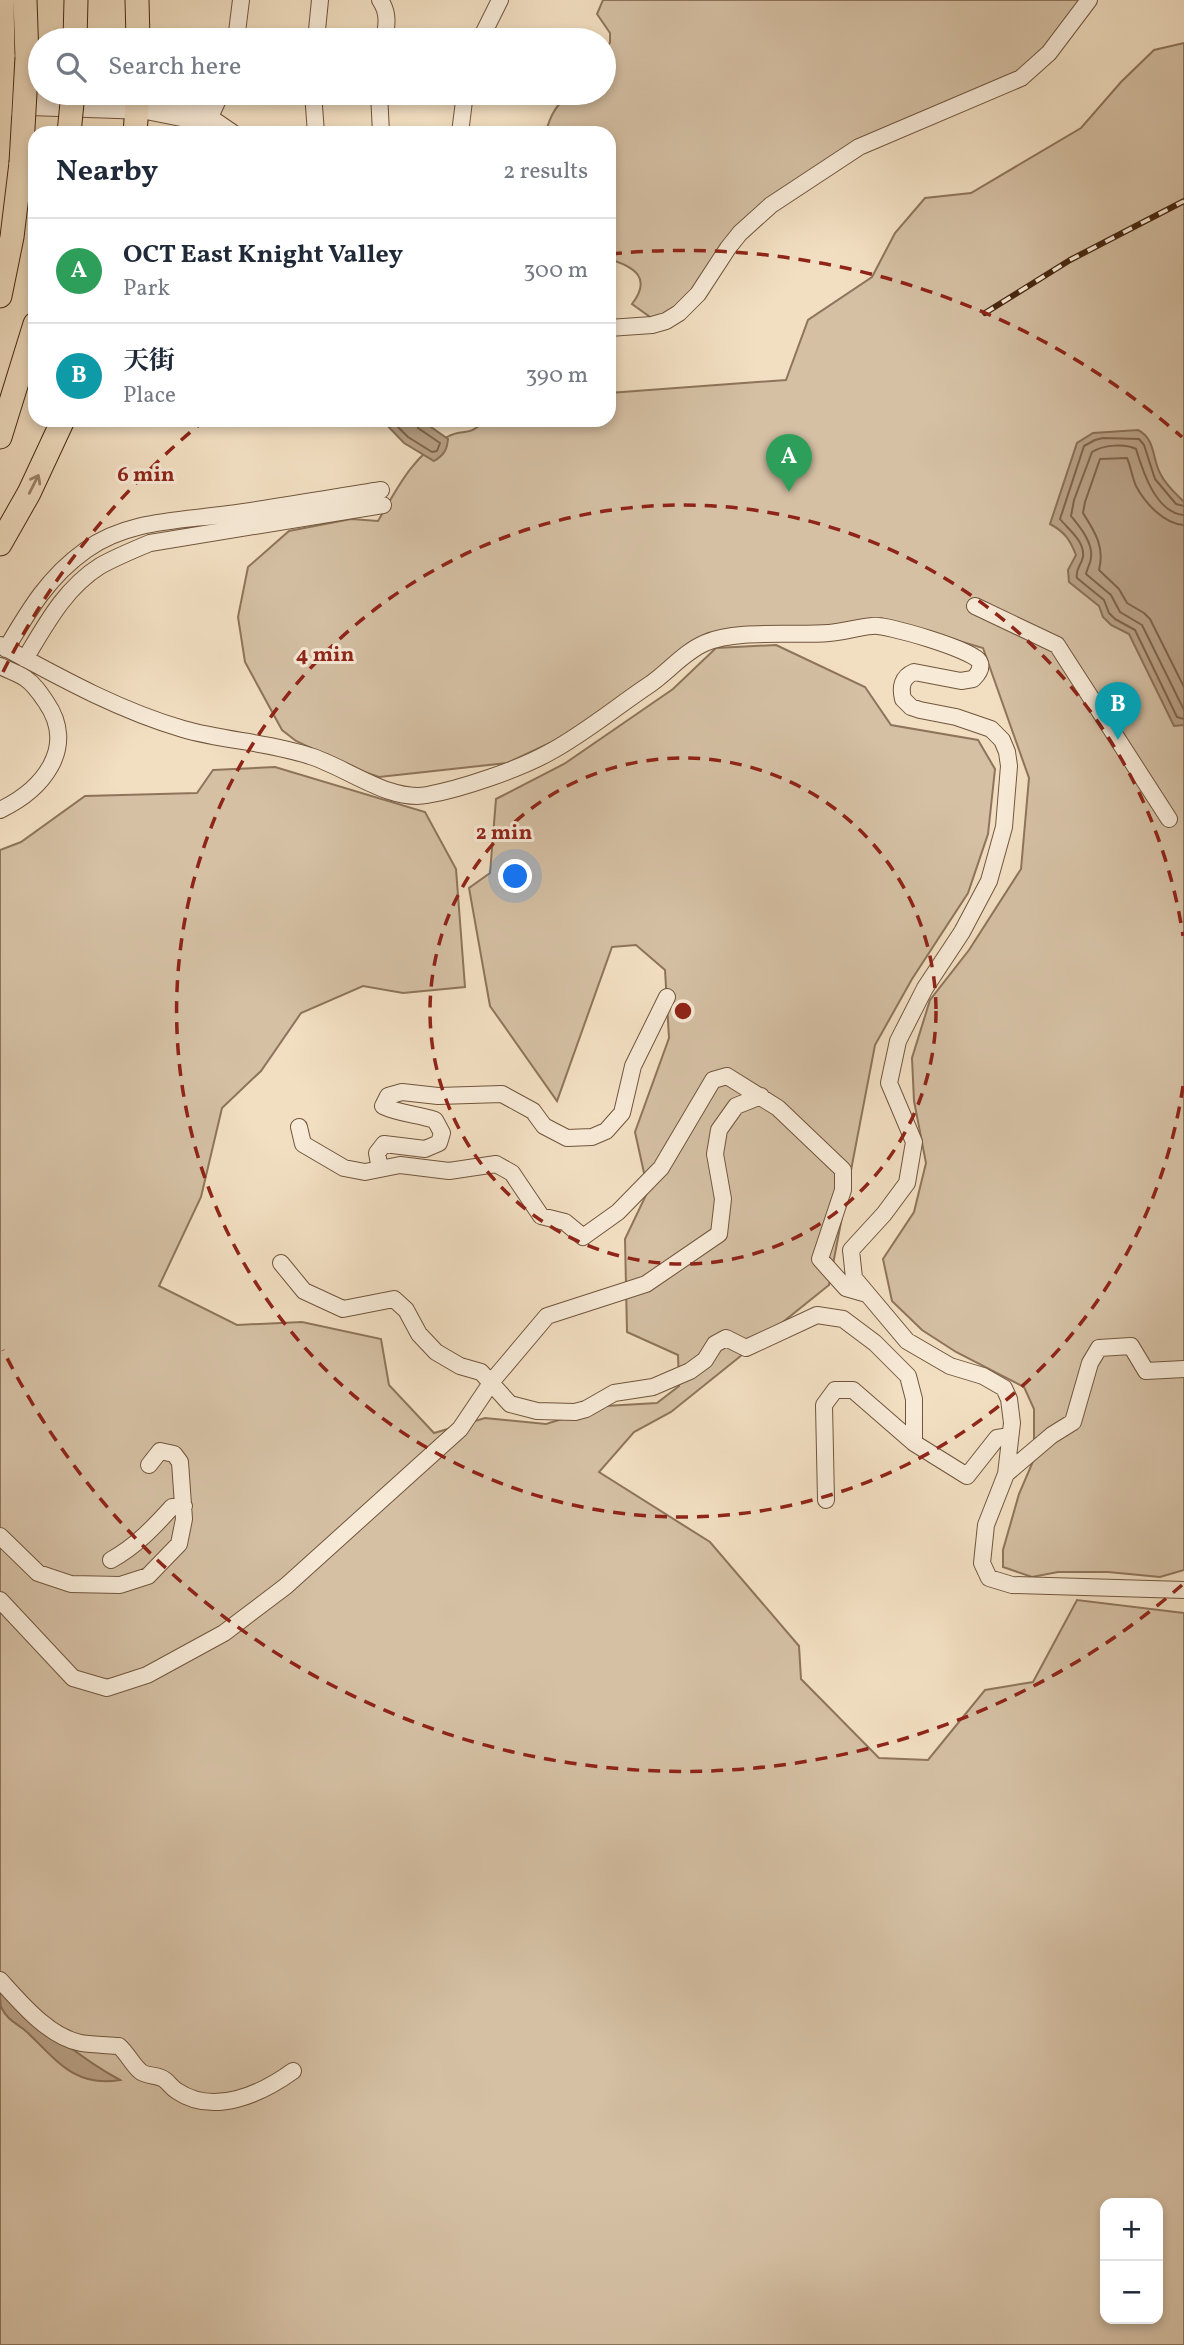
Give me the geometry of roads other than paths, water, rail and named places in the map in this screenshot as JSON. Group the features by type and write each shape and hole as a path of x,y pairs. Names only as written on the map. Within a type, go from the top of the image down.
{"highway":[{"path":"0,113 2,0"},
{"path":"0,296 12,237 21,163 27,58 25,0"},
{"path":"75,28 76,0"},
{"path":"137,0 138,28"},
{"path":"70,126 71,105"},
{"path":"0,437 28,347"},
{"path":"0,544 29,492 60,427"}],"street":[{"path":"238,28 241,0"},
{"path":"317,28 320,0"},
{"path":"380,0 385,8 386,28"},
{"path":"486,28 500,0"},
{"path":"616,328 652,325 679,313 698,294 727,248 740,233 771,205 859,147 1020,78 1049,53 1089,0"},
{"path":"0,94 28,97"},
{"path":"100,105 196,121 210,117 216,105"},
{"path":"314,105 315,126"},
{"path":"380,105 381,126"},
{"path":"461,126 464,105"},
{"path":"0,106 137,109"},
{"path":"210,117 223,126"},
{"path":"25,659 55,608 82,579 99,567 150,543 382,497 145,524 108,537 88,548 51,580 3,647 25,659 107,701 151,718 220,738 298,752 326,761 384,789 424,796 505,771 548,754 663,675 690,651 719,638 830,633 875,625 960,649 976,657 981,666 973,679 961,681 914,672 905,678 902,685 903,699 911,707 956,717 991,730 1002,740 1009,766 1004,827 989,881 962,932 925,988 898,1041 889,1083 914,1142 907,1183 884,1214 851,1250 854,1278 907,1341 950,1366 983,1376 1004,1388 1009,1399 1012,1423 1006,1474 986,1525 982,1563 989,1578 1012,1585 1184,1590"},
{"path":"975,606 1057,645 1169,819"},
{"path":"0,666 26,679 38,691 54,714 59,737 53,764 41,781 17,802 0,810"},
{"path":"380,1169 377,1153 384,1144 425,1149 439,1143 442,1133 435,1120 383,1107 388,1096 402,1092 438,1096 502,1094 533,1111 544,1126 567,1138 592,1137 606,1131 622,1113 633,1066 667,998"},
{"path":"299,1127 303,1144 344,1168 365,1172 400,1166 449,1171 496,1164 512,1173 541,1216 565,1222 583,1237 618,1212 661,1168 713,1080 727,1076 778,1108 843,1170 843,1190 820,1259 846,1287 867,1294"},
{"path":"0,1600 73,1678 107,1688 147,1675 225,1633 286,1586 460,1429 491,1383 547,1315 646,1284 719,1234 723,1199 715,1154 719,1130 736,1106 761,1096"},
{"path":"281,1263 303,1291 343,1309 394,1300 406,1310 419,1334 436,1352 460,1366 481,1372 510,1404 537,1411 575,1412 586,1409 614,1393 653,1387 690,1371 705,1360 715,1344 726,1338 746,1348 817,1315 843,1319 876,1343 908,1376 914,1399 914,1443"},
{"path":"1006,1474 1052,1435 1073,1422 1090,1363 1099,1348 1130,1346 1146,1371 1184,1369"},
{"path":"826,1500 824,1405 835,1390 853,1391 914,1443 967,1476 997,1438 1010,1436"},
{"path":"0,1536 38,1573 71,1584 120,1585 148,1576 179,1544 184,1519 180,1462 174,1454 160,1451 149,1465"},
{"path":"111,1560 146,1536 172,1507 184,1506"},
{"path":"0,1980 46,2025 67,2038 81,2043 119,2046 141,2073 163,2078 176,2091 194,2098 216,2103 232,2101 293,2071"}],"water":[{"path":"389,427 431,427 448,439 443,454 434,461 404,443"},
{"path":"1138,430 1151,444 1163,479 1184,502 1184,725 1174,726 1129,634 1111,625 1103,617 1099,606 1069,582 1068,570 1076,555 1066,537 1050,524 1077,443 1093,433"},
{"path":"0,1986 71,2048 120,2080 91,2080 68,2070 10,2020 1,2007"}],"railway":[{"path":"985,313 1070,260 1184,201"}],"place":[{"name":"OCT East Knight Valley","path":"789,492"},
{"name":"天街","path":"1118,740"}]}
